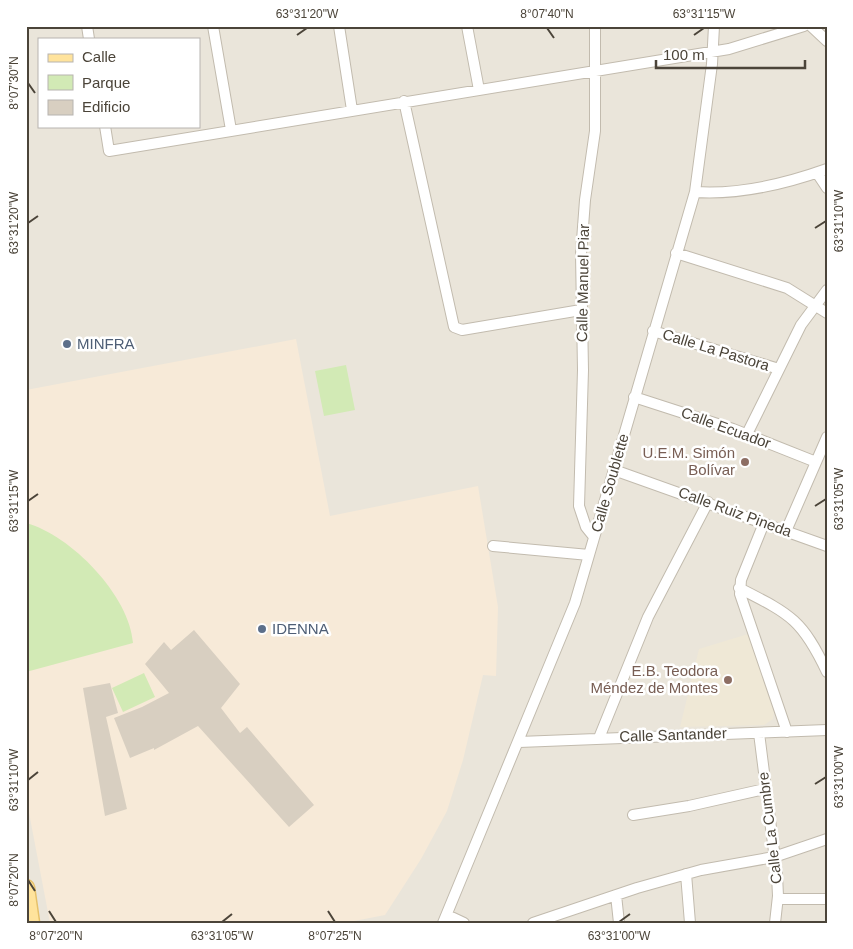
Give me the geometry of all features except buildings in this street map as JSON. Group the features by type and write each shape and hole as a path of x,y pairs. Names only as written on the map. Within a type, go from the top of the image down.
{"main road":[{"path":"26,888 31,923"}],"street":[{"path":"213,26 231,130"},
{"path":"339,26 352,110"},
{"path":"467,26 479,90"},
{"name":"Calle Manuel Piar","path":"594,537 586,527 579,506 582,370 581,254 585,200 595,131 595,26"},
{"name":"Calle Soublette","path":"445,919 562,639 589,555 695,192 714,26"},
{"path":"105,128 109,151 404,101 712,52 757,42 804,26"},
{"path":"811,26 827,41"},
{"path":"404,101 454,327 458,330 469,329 516,319 581,310"},
{"path":"695,192 726,193 784,182 822,171 827,188"},
{"path":"676,253 796,292 827,313"},
{"path":"747,434 779,369 814,305 827,290"},
{"name":"Calle La Pastora","path":"653,331 779,369"},
{"name":"Calle Ecuador","path":"634,397 747,434 816,462"},
{"path":"786,531 827,437"},
{"name":"Calle Ruiz Pineda","path":"614,470 827,546"},
{"path":"598,738 648,618 708,502"},
{"path":"764,523 746,563 739,588 787,732"},
{"path":"493,546 589,555"},
{"path":"739,588 782,610 798,622 827,672"},
{"name":"Calle Santander","path":"519,742 827,730"},
{"name":"Calle La Cumbre","path":"760,733 778,900 776,923"},
{"path":"633,814 689,806 765,788"},
{"path":"533,923 686,874 774,857 827,838"},
{"path":"686,874 690,923"},
{"path":"616,895 619,923"},
{"path":"778,900 827,899"},
{"path":"445,919 464,923"}],"shaded area":[{"path":"26,26 827,26 827,923 26,923"},
{"name":"IDENNA","path":"296,339 330,516 478,486 498,607 496,676 483,675 463,760 447,811 421,859 385,915 344,923 50,923 26,797 26,390"},
{"name":"E.B. Teodora Méndez de Montes","path":"748,634 774,712 773,719 764,725 680,727 699,649"}],"green space":[{"path":"346,365 355,410 324,416 315,371"},
{"path":"26,523 61,540 95,570 110,588 121,606 129,625 133,643 26,672"},
{"path":"144,673 155,697 123,712 112,688"}],"place":[{"name":"MINFRA","path":"67,344"},
{"name":"U.E.M. Simón Bolívar","path":"745,462"},
{"name":"IDENNA","path":"262,629"},
{"name":"E.B. Teodora Méndez de Montes","path":"728,680"}]}
